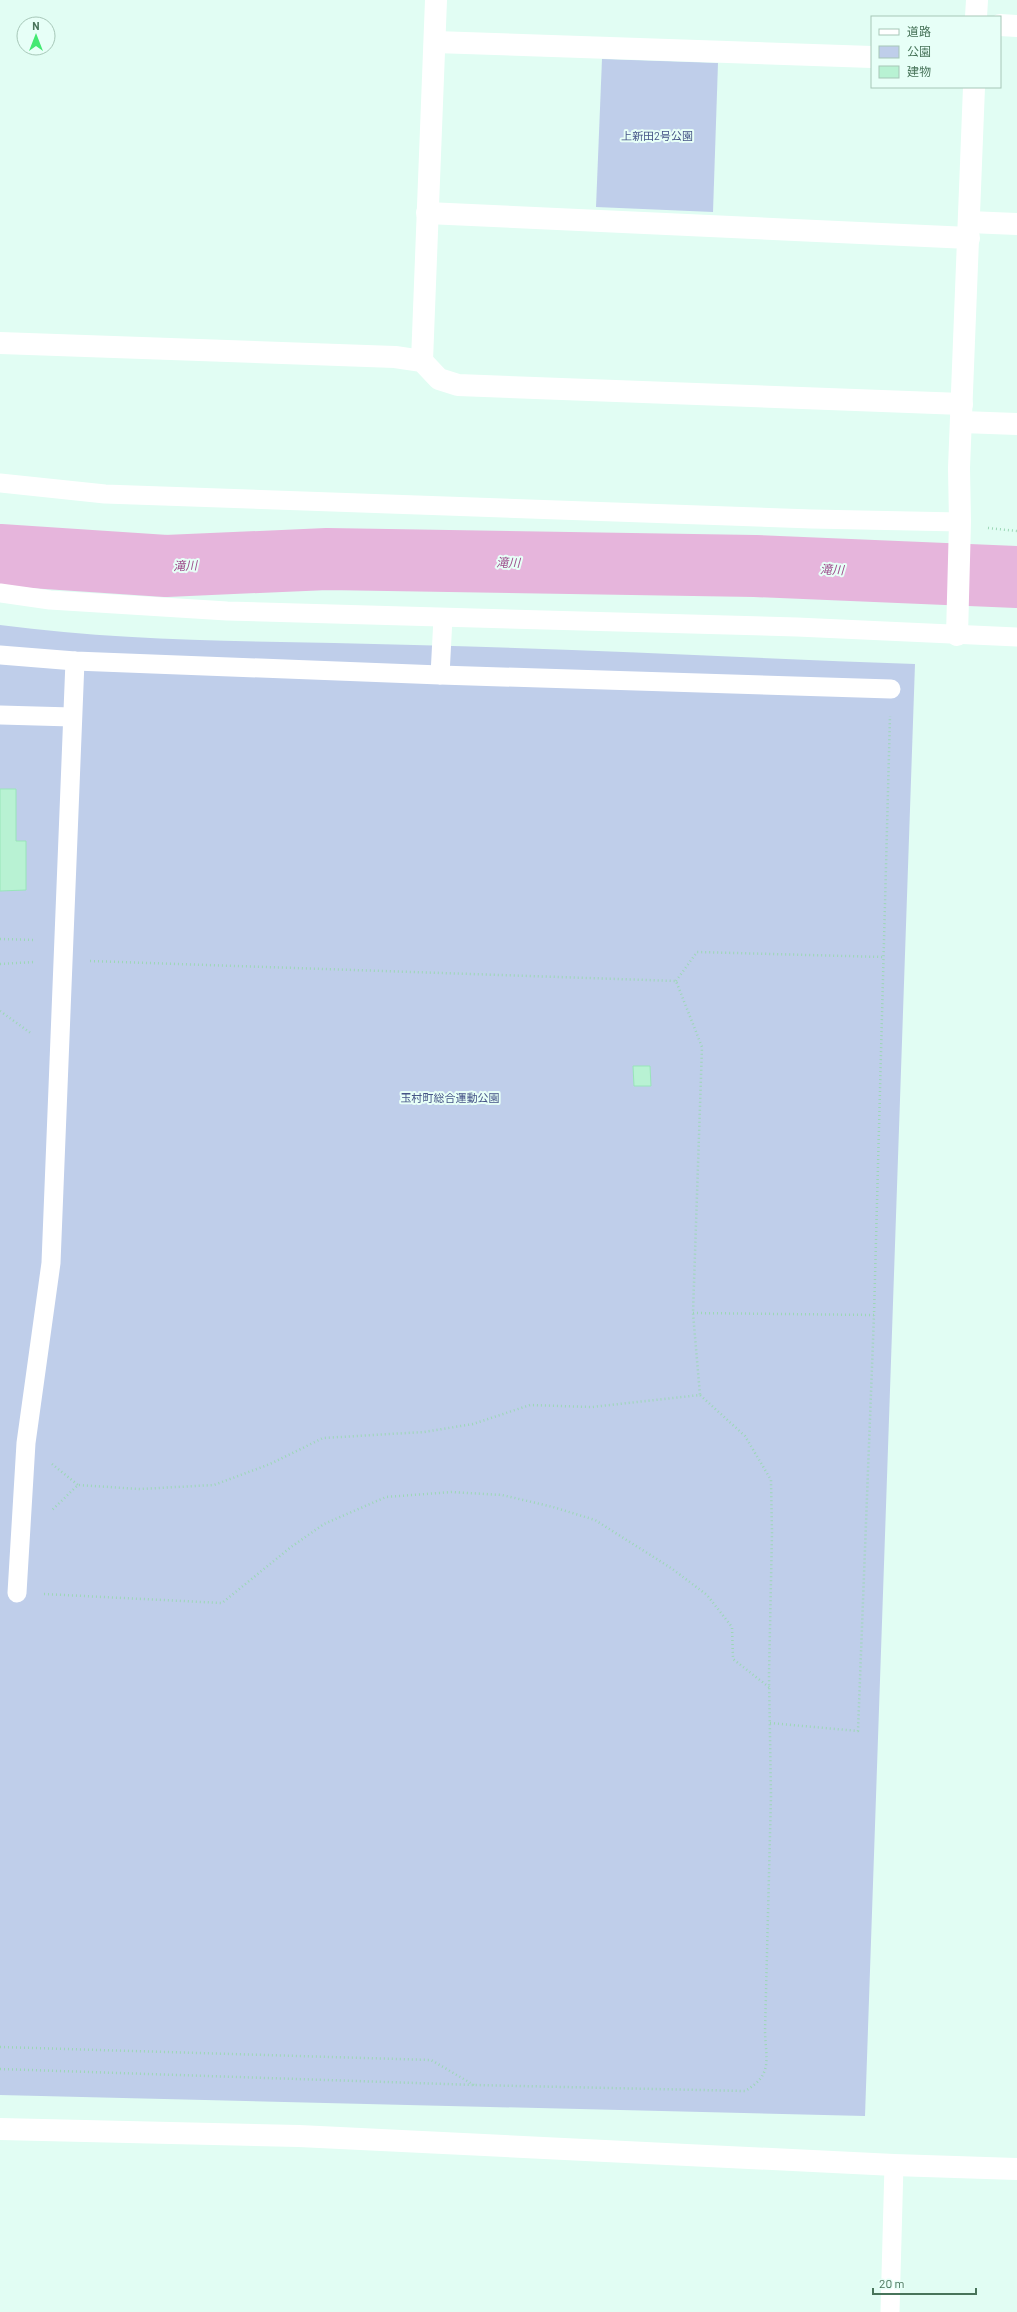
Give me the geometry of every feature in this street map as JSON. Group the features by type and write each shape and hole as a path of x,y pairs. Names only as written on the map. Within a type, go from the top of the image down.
{"street":[{"path":"422,361 426,213 436,0"},
{"path":"976,16 977,0"},
{"path":"1001,25 1017,26"},
{"path":"435,42 871,57"},
{"path":"957,629 960,529 959,468 974,88"},
{"path":"426,213 969,230 1017,224"},
{"path":"0,343 395,357 422,361 438,379 458,385 962,413 1017,424"},
{"path":"0,2129 299,2136 894,2165 1017,2169"}],"lane":[{"path":"0,483 105,494 812,519 960,529"},
{"path":"0,593 50,600 227,611 797,627 957,629 1017,637"},
{"path":"440,675 443,618"},
{"path":"0,655 75,660 440,675 891,689"},
{"path":"17,1593 26,1443 51,1263 75,660"},
{"path":"0,715 72,717"},
{"path":"890,2312 894,2165"}],"path":[{"path":"770,1723 858,1731 874,1316 891,689"},
{"path":"0,938 65,941"},
{"path":"676,981 697,952 884,957"},
{"path":"0,964 64,960 676,981"},
{"path":"0,2069 475,2085 745,2090 758,2083 766,2069 765,2032 771,1796 770,1688 772,1533 770,1480 745,1436 700,1395 693,1313 702,1047 676,981"},
{"path":"693,1313 874,1316"},
{"path":"21,1535 78,1485 140,1489 214,1485 270,1464 323,1438 424,1432 473,1424 530,1405 592,1407 700,1395"},
{"path":"17,1593 222,1603 291,1547 324,1524 386,1497 452,1492 502,1495 553,1506 595,1520 671,1568 707,1595 732,1627 733,1659 770,1688"},
{"path":"0,2047 431,2060 475,2085"}],"green space":[{"name":"上新田2号公園","path":"602,59 718,63 713,212 596,207"},
{"name":"玉村町総合運動公園","path":"0,625 51,631 155,638 539,649 915,664 865,2116 0,2095"}],"building":[{"path":"0,789 16,789 16,841 26,841 26,890 0,891"},
{"path":"633,1066 650,1066 651,1086 634,1086"}],"waterway":[{"name":"滝川","path":"0,555 166,566 327,559 755,566 1017,577"}]}
